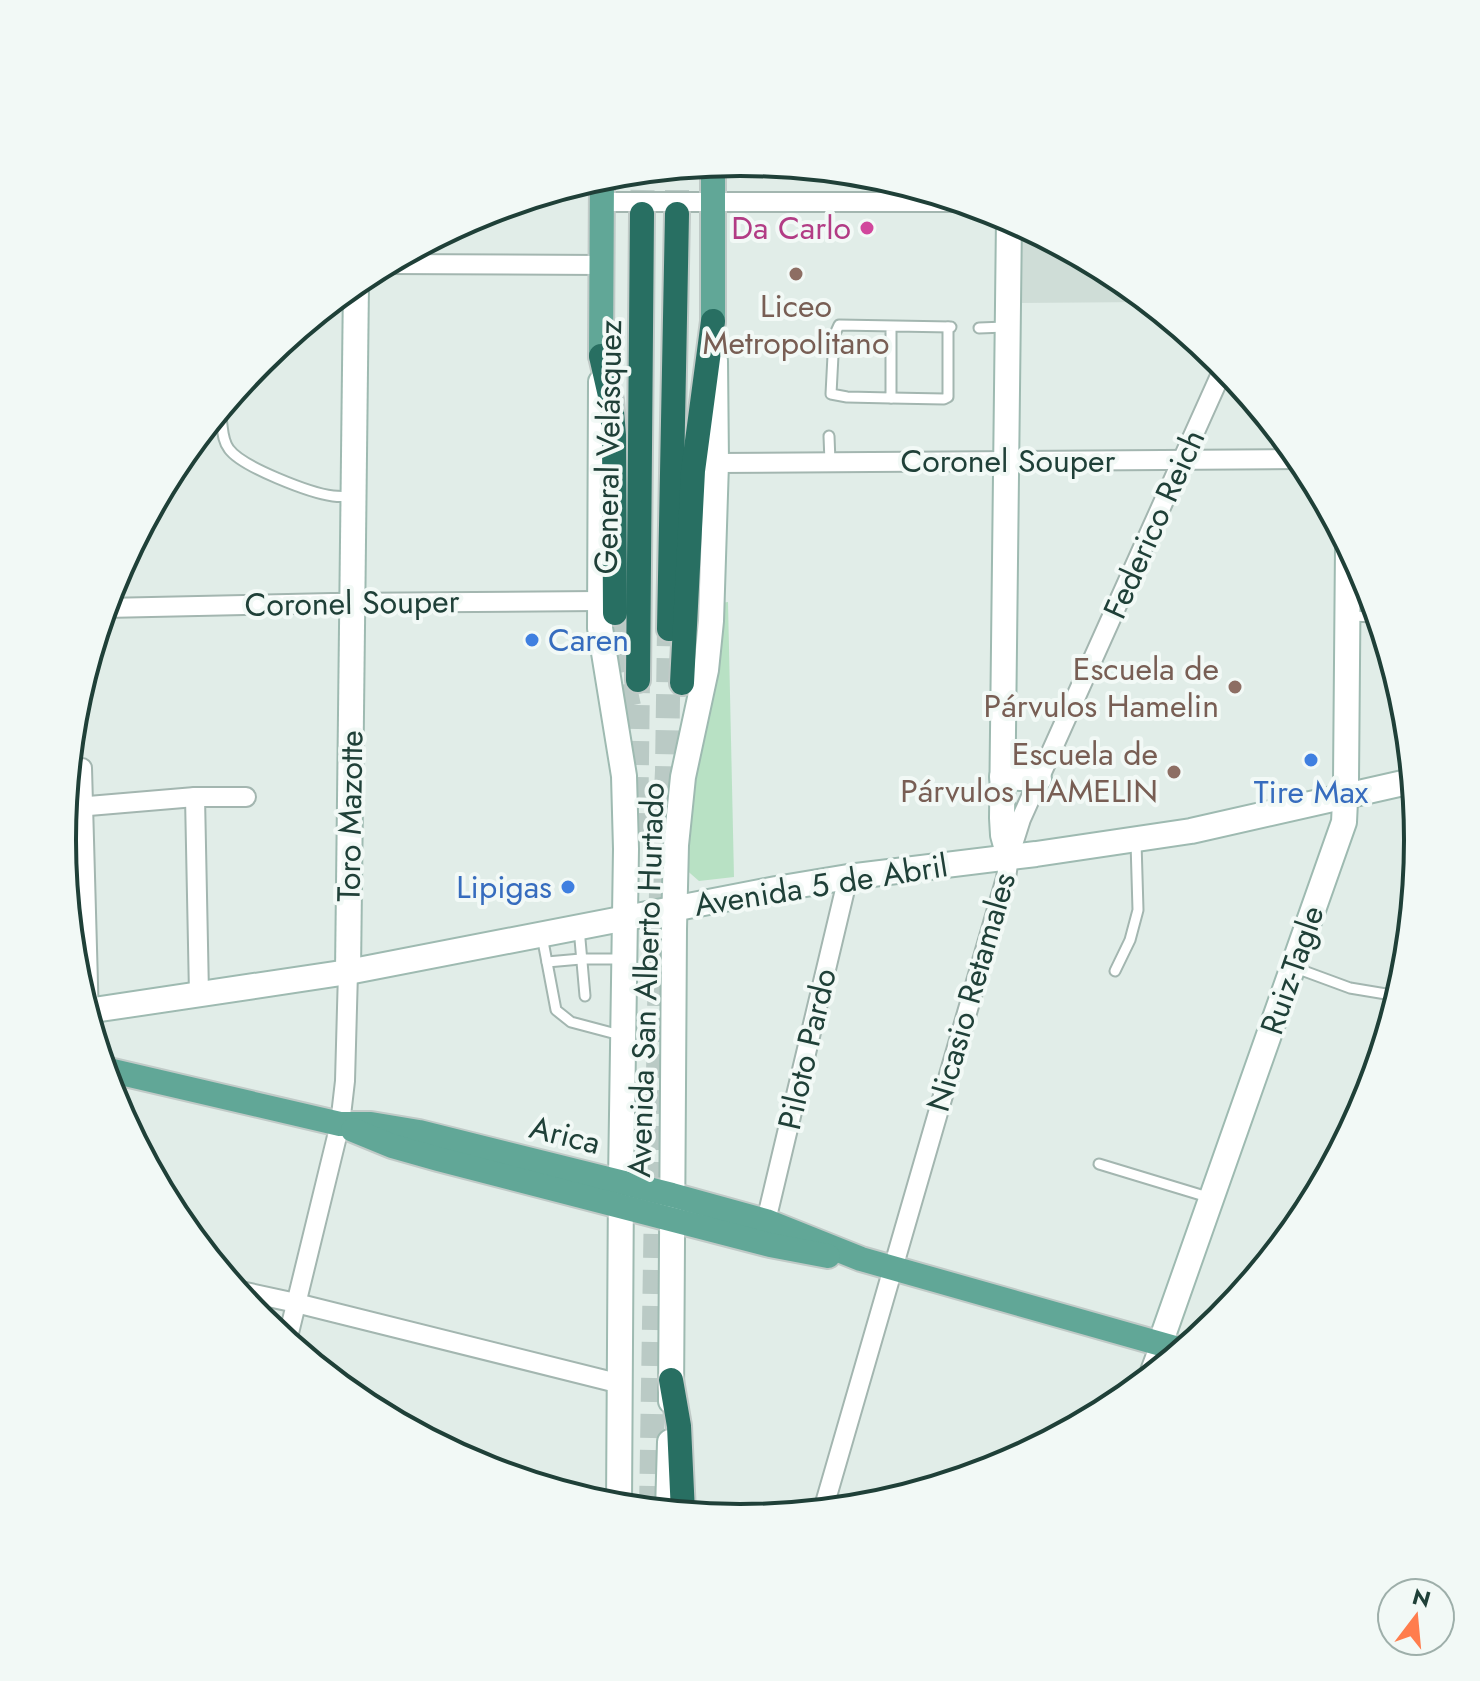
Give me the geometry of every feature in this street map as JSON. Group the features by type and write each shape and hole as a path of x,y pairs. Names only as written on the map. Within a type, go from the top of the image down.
{"highway":[{"name":"General Velásquez","path":"638,680 642,214"},
{"name":"General Velásquez","path":"669,629 677,214"},
{"path":"682,683 692,482 713,321"},
{"path":"601,356 611,400 614,435 606,607"},
{"path":"671,1380 679,1426 682,1502"}],"main road":[{"name":"Avenida San Alberto Hurtado","path":"713,177 713,321"},
{"path":"601,356 602,191"},
{"name":"Arica","path":"118,1072 340,1124 392,1146 621,1206 672,1206 766,1221 861,1259 1170,1347"},
{"name":"Arica","path":"340,1124 371,1124 419,1132 621,1181 672,1206 770,1245 861,1259"}],"street":[{"path":"607,190 713,202 921,202"},
{"name":"Nicasio Retamales","path":"826,1499 1003,888 1009,857 1002,828 1009,234"},
{"path":"410,264 601,265"},
{"name":"Toro Mazotte","path":"290,1329 340,1124 345,1081 356,299"},
{"name":"Avenida San Alberto Hurtado","path":"668,1500 674,909 679,804 706,670 711,621 716,463 713,321"},
{"name":"Federico Reich","path":"1009,857 1021,819 1218,380"},
{"name":"Coronel Souper","path":"716,463 1283,459"},
{"name":"Ruiz-Tagle","path":"1171,1345 1211,1198 1344,822 1348,574"},
{"name":"Coronel Souper","path":"119,608 351,603 606,607"},
{"name":"Avenida San Alberto Hurtado","path":"606,607 603,658 624,776 619,1494"},
{"path":"78,787 82,768"},
{"path":"1002,777 1039,779"},
{"name":"Avenida 5 de Abril","path":"99,1012 348,972 848,877 1191,831 1401,784"},
{"path":"77,808 195,797 246,797"},
{"path":"195,797 199,994"},
{"path":"76,838 82,928"},
{"name":"Piloto Pardo","path":"766,1221 848,877"},
{"path":"256,1294 621,1384"}],"lane":[{"path":"831,394 847,397 948,397 950,327 839,325 834,336 831,394 831,406"},
{"path":"891,326 891,398"},
{"path":"979,328 1008,327"},
{"path":"222,425 224,441 231,452 241,459 302,487 332,496 353,497"},
{"path":"829,436 830,462"},
{"path":"1347,615 1365,616"},
{"path":"1115,971 1130,940 1138,910 1135,839"},
{"path":"579,928 585,996"},
{"path":"542,935 556,1010 571,1022 588,1022 623,1036"},
{"path":"547,962 625,959"},
{"path":"1293,967 1350,988 1385,994"},
{"path":"1099,1164 1211,1198"}],"shaded area":[{"path":"1018,238 1072,265 1128,302 1018,303"}],"green space":[{"path":"728,602 734,877 699,881 683,867 682,829 720,603"}],"tunnel":[{"path":"677,180 677,214"},
{"path":"642,214 643,184"},
{"path":"615,613 618,655 629,706"},
{"path":"651,1499 661,891 669,629"},
{"path":"636,837 638,680"}],"place":[{"name":"Da Carlo","path":"867,228"},
{"name":"Liceo Metropolitano","path":"796,274"},
{"name":"Caren","path":"532,640"},
{"name":"Escuela de Párvulos Hamelin","path":"1235,687"},
{"name":"Tire Max","path":"1311,760"},
{"name":"Escuela de Párvulos HAMELIN","path":"1174,772"},
{"name":"Lipigas","path":"568,887"}]}
